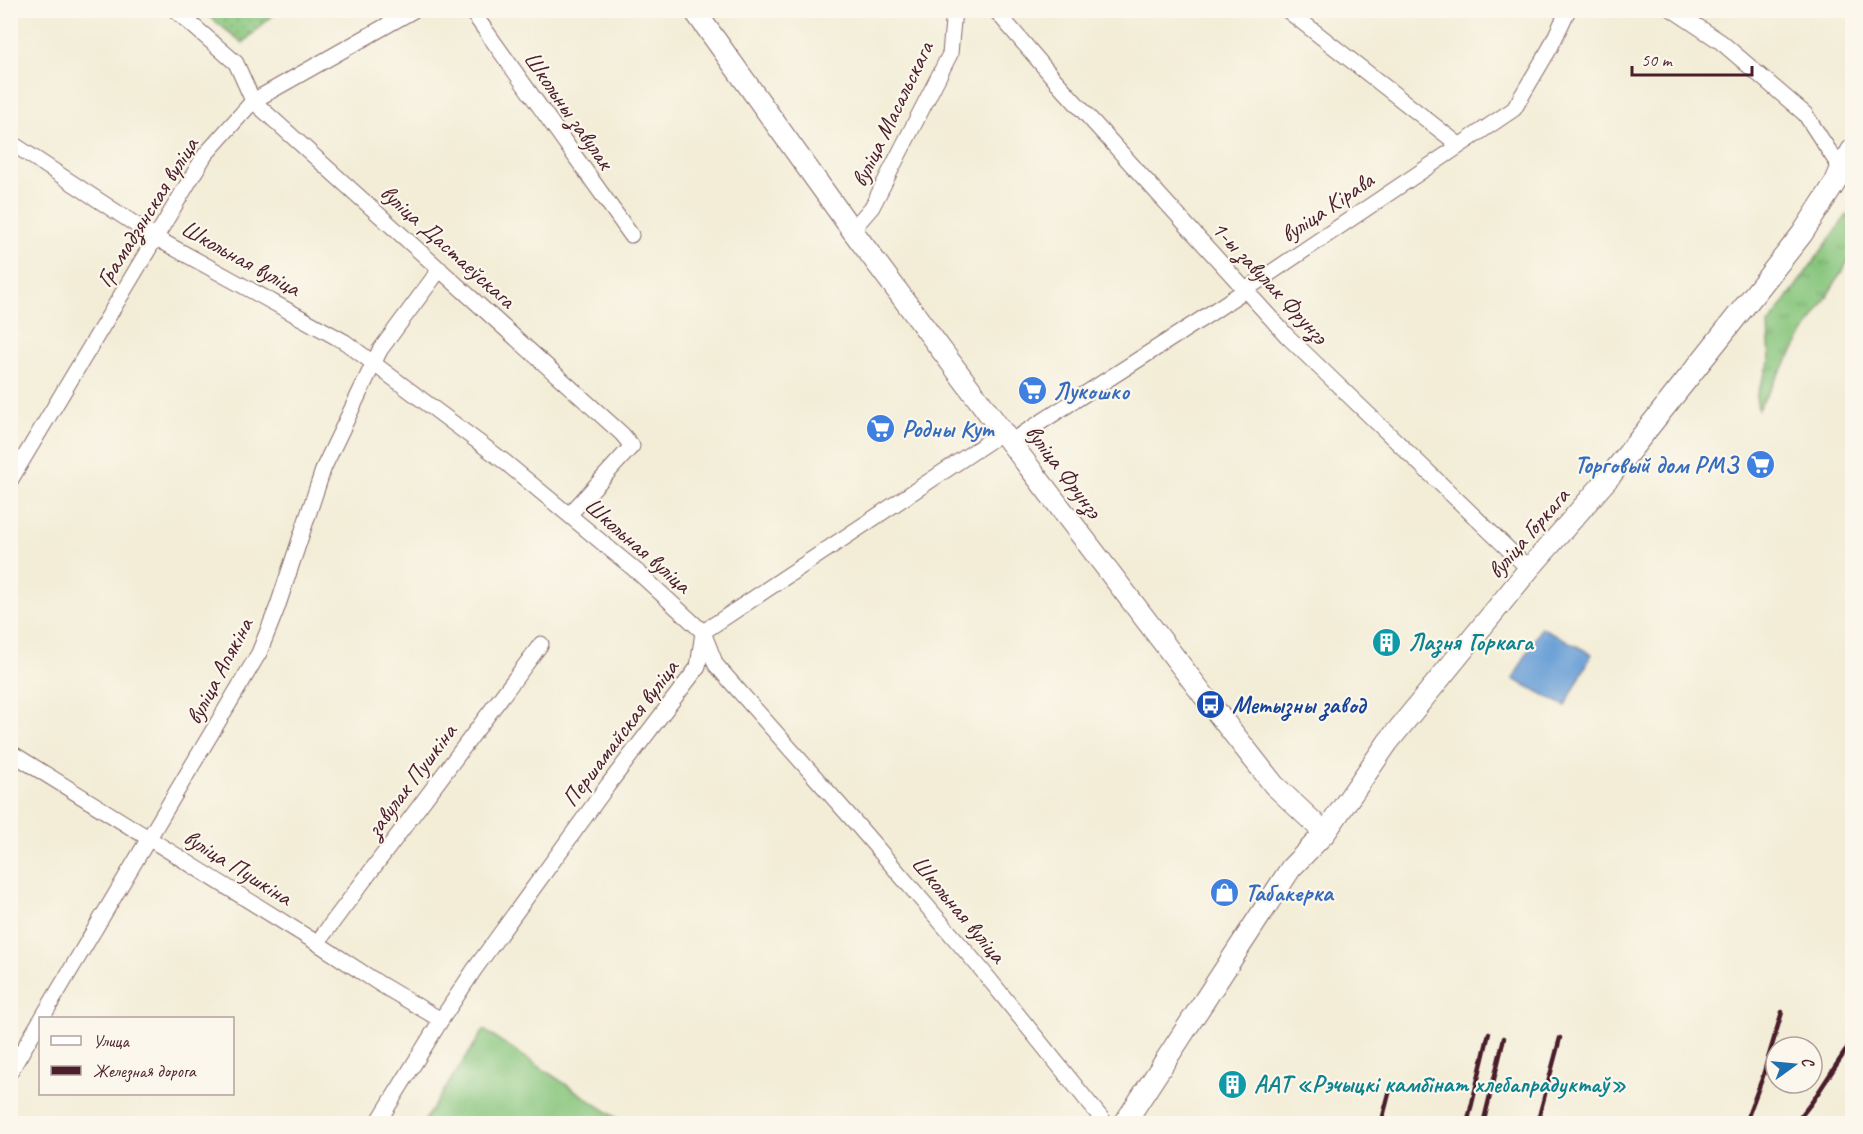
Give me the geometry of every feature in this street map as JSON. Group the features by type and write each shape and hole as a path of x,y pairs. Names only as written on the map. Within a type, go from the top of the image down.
{"street":[{"name":"вуліца Дастаеўскага","path":"175,10 236,63 254,101 632,446 569,515"},
{"name":"Грамадзянская вуліца","path":"10,481 205,155 254,101 414,10"},
{"name":"Школьны завулак","path":"471,10 631,235"},
{"name":"вуліца Фрунзэ","path":"694,10 852,230 1204,696 1274,785 1325,833"},
{"name":"вуліца Масальскага","path":"852,230 872,207 950,54 954,10"},
{"name":"1-ы завулак Фрунзэ","path":"993,10 1287,336 1529,569"},
{"path":"1287,10 1459,145"},
{"name":"вуліца Кірава","path":"1007,437 1156,349 1514,109 1550,48 1568,10"},
{"path":"1674,10 1721,42 1805,114 1841,169"},
{"name":"Школьная вуліца","path":"10,142 156,238 345,342 505,462 640,574 703,632 716,664 974,960 1107,1124"},
{"name":"вуліца Горкага","path":"1124,1124 1291,868 1325,833 1388,742 1529,569 1611,476 1802,234 1835,183 1852,150"},
{"name":"вуліца Апякіна","path":"43,1017 259,653 277,608 324,467 380,350 440,270"},
{"path":"703,632 1007,437"},
{"name":"Першамайская вуліца","path":"377,1124 474,970 698,666 703,632"},
{"name":"завулак Пушкіна","path":"317,943 541,644"},
{"name":"вуліца Пушкіна","path":"10,752 441,1020"},
{"name":"вуліца Апякіна","path":"10,1072 39,1023"}],"green space":[{"path":"202,11 276,11 243,43"},
{"path":"1847,215 1852,218 1852,255 1758,409 1756,397 1770,361 1768,325"},
{"path":"484,1030 624,1123 427,1123 424,1121"}],"water":[{"path":"1541,627 1592,654 1565,706 1513,679"}],"railway":[{"path":"1745,1124 1762,1079 1782,1012"},
{"path":"1467,1124 1489,1033"},
{"path":"1483,1124 1504,1038"},
{"path":"1537,1124 1560,1038"},
{"path":"1795,1124 1852,1041"},
{"path":"1381,1124 1391,1086"}],"place":[{"name":"Лукошко","path":"1032,391"},
{"name":"Родны Кут","path":"881,429"},
{"name":"Торговый дом РМЗ","path":"1760,465"},
{"name":"Лазня Горкага","path":"1387,642"},
{"name":"Метызны завод","path":"1211,705"},
{"name":"Табакерка","path":"1224,893"},
{"name":"ААТ «Рэчыцкі камбінат хлебапрадуктаў»","path":"1233,1084"}]}
